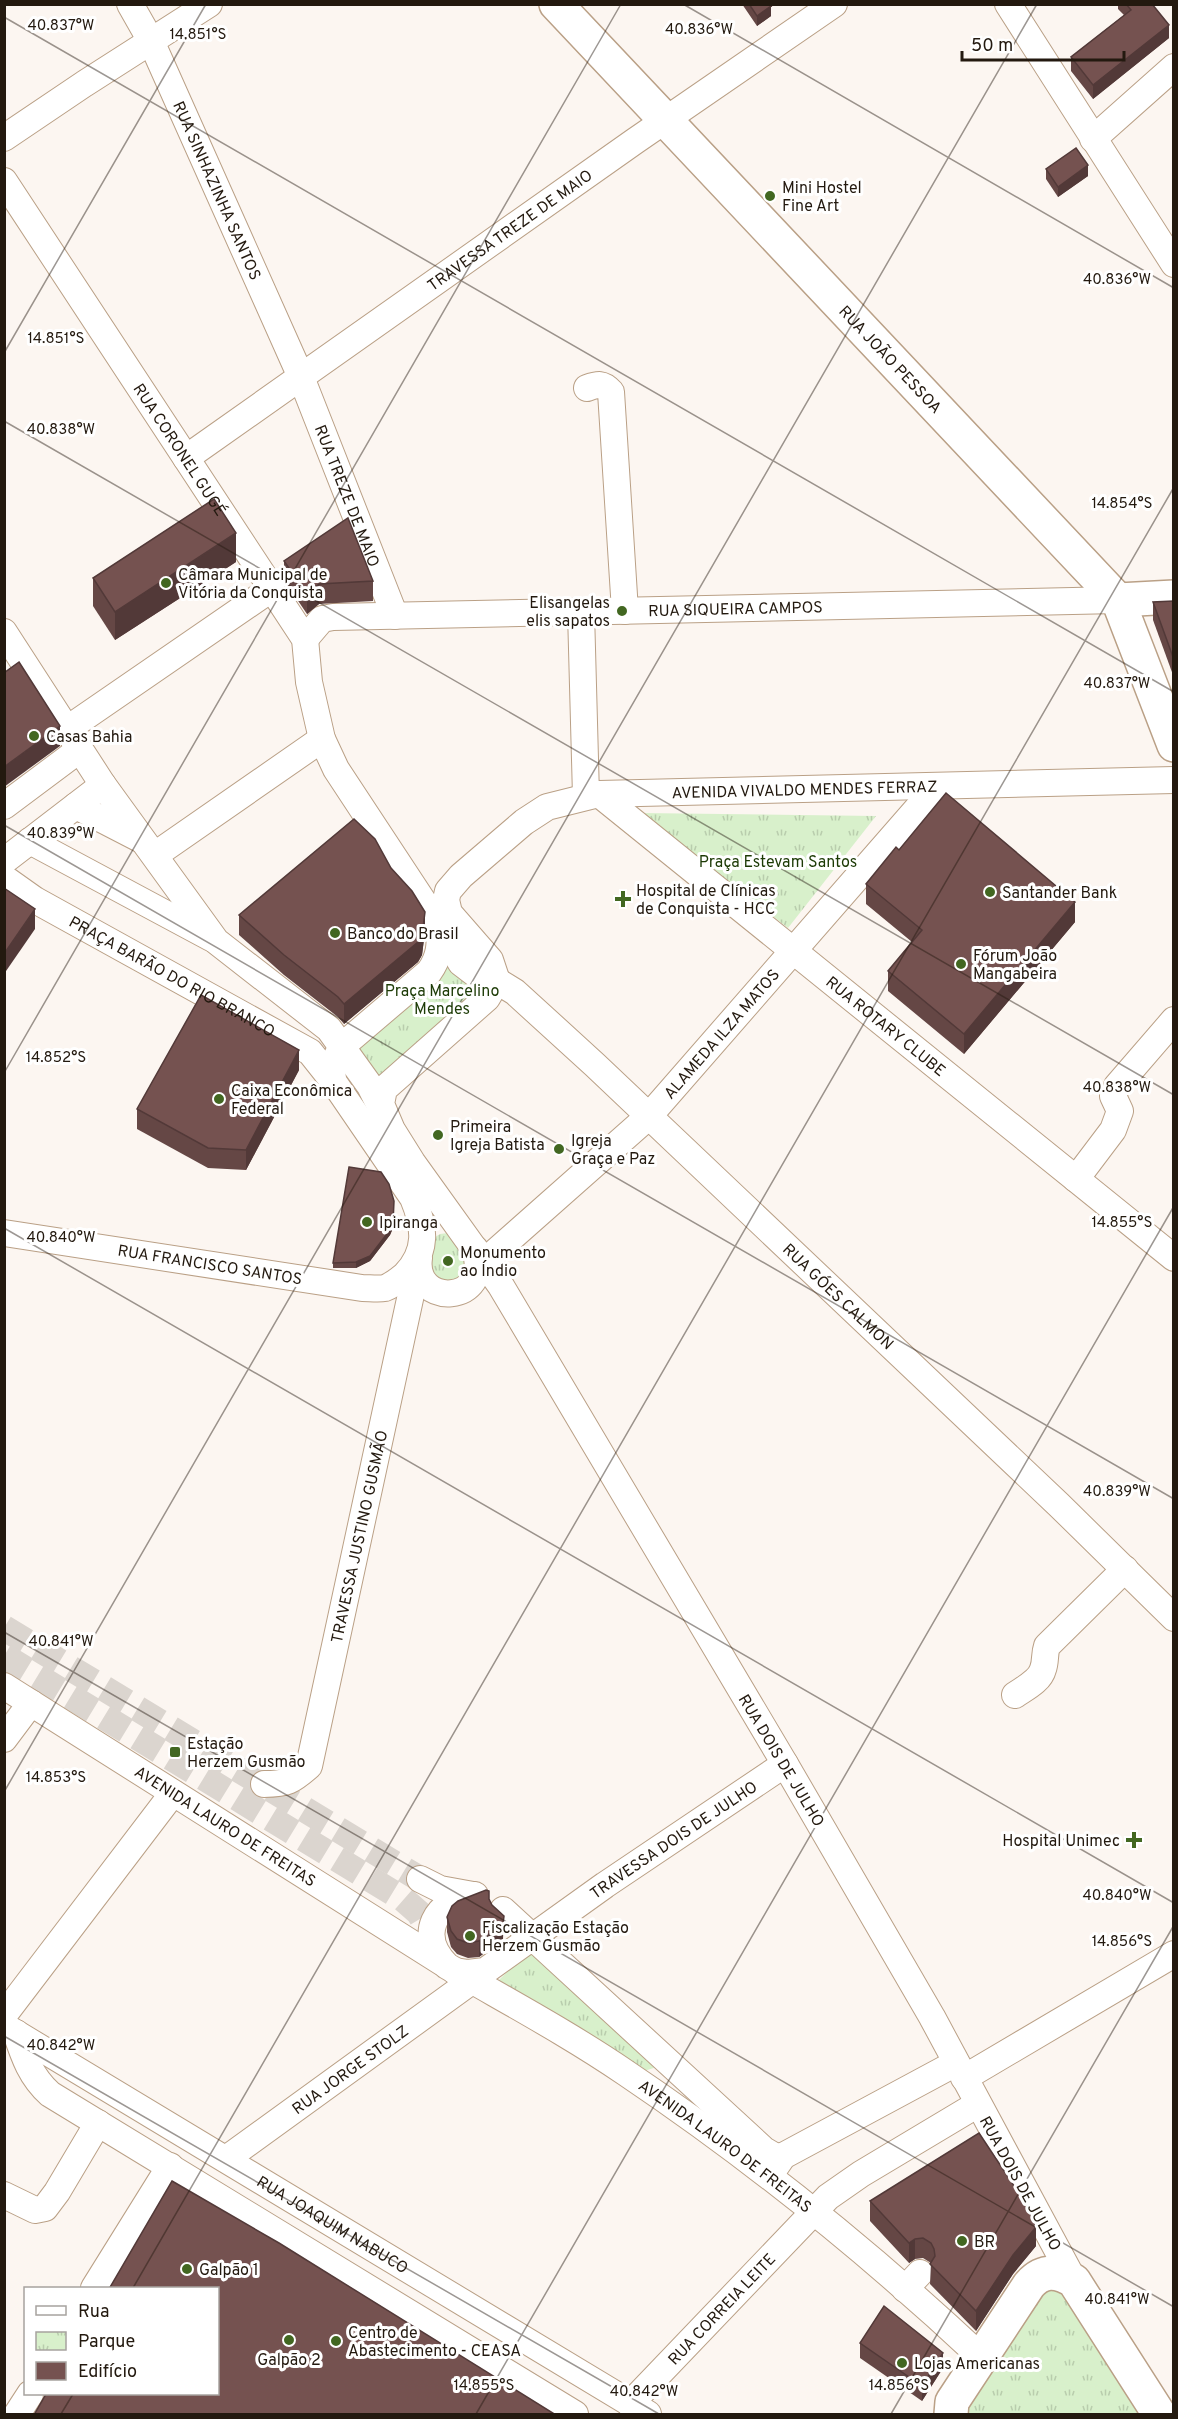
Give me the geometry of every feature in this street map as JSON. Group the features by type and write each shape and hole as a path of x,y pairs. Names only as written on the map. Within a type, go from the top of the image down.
{"main road":[{"name":"RUA JOÃO PESSOA","path":"556,4 1118,600 1173,746"},
{"name":"RUA SIQUEIRA CAMPOS","path":"1118,600 1173,597"},
{"path":"948,2410 1029,2285 1038,2275 1052,2272 1074,2281 1159,2415"}],"street":[{"name":"RUA SINHAZINHA SANTOS","path":"130,4 151,41 301,377"},
{"path":"4,138 209,4"},
{"name":"TRAVESSA TREZE DE MAIO","path":"186,458 665,120 834,4"},
{"path":"1008,4 1173,264"},
{"path":"1093,139 1173,67"},
{"name":"RUA CORONEL GUGÉ","path":"4,181 305,639 309,682 322,739 336,769 409,879 440,939"},
{"name":"RUA TREZE DE MAIO","path":"301,377 395,616"},
{"path":"587,388 598,384 606,386 611,392 625,611"},
{"path":"4,806 72,740 271,589"},
{"name":"RUA SIQUEIRA CAMPOS","path":"305,639 322,619 333,616 1118,600"},
{"path":"581,612 592,795"},
{"path":"4,632 72,740 216,941"},
{"path":"150,849 322,739"},
{"name":"AVENIDA VIVALDO MENDES FERRAZ","path":"459,878 524,822 547,807 592,795 1173,780"},
{"path":"4,861 103,785"},
{"path":"793,950 937,786"},
{"name":"RUA ROTARY CLUBE","path":"592,795 793,950 1173,1258"},
{"path":"76,806 150,849"},
{"path":"30,841 216,941 329,1029 342,1046"},
{"name":"PRAÇA BARÃO DO RIO BRANCO","path":"4,878 35,900 310,1052 333,1081 413,1198 423,1226 417,1258"},
{"path":"409,879 419,888 428,891 439,890 459,878"},
{"path":"383,1099 487,998 497,981 490,960 449,913 446,900 448,891 459,878"},
{"path":"440,939 461,963 478,976 497,981"},
{"path":"333,1081 332,1066 342,1046 429,972 439,957 440,939"},
{"name":"ALAMEDA ILZA MATOS","path":"477,1250 649,1116 793,950"},
{"name":"RUA GÓES CALMON","path":"497,981 514,992 649,1116 1059,1505 1173,1618"},
{"path":"1076,1179 1113,1130 1120,1111 1113,1096 1117,1086 1173,1020"},
{"name":"RUA DOIS DE JULHO","path":"342,1046 370,1086 383,1099 412,1162 477,1250 785,1764 932,2017 978,2104 1023,2205 1074,2281"},
{"name":"RUA FRANCISCO SANTOS","path":"4,1233 362,1288 384,1288 398,1281 417,1258"},
{"path":"440,1234 456,1234 477,1250 479,1260 477,1275 464,1290 451,1294 436,1291 424,1282 417,1258 433,1237 440,1234"},
{"name":"TRAVESSA JUSTINO GUSMÃO","path":"264,1784 282,1784 293,1780 309,1766 417,1258"},
{"path":"1015,1695 1040,1677 1044,1667 1043,1655 1047,1646 1125,1569"},
{"name":"AVENIDA LAURO DE FREITAS","path":"4,1686 454,1969 625,2072 692,2119 813,2212 913,2281 981,2357"},
{"path":"4,1739 31,1703"},
{"name":"TRAVESSA DOIS DE JULHO","path":"502,1958 785,1764"},
{"path":"173,1793 8,2025 30,2070 40,2085 50,2094 576,2415"},
{"path":"420,1879 441,1889 475,1896 492,1902 503,1910 509,1930 509,1940 502,1958 485,1971 468,1973 454,1969 433,1946 431,1933 440,1910 450,1901 462,1896 475,1896"},
{"name":"AVENIDA LAURO DE FREITAS","path":"503,1910 764,2150 776,2157 783,2156"},
{"path":"773,2180 774,2169 783,2156 960,2070 1173,1954"},
{"name":"RUA JORGE STOLZ","path":"226,2159 454,1969"},
{"name":"RUA JOAQUIM NABUCO","path":"8,2025 639,2409"},
{"name":"RUA CORREIA LEITE","path":"639,2409 813,2212 828,2198 861,2174 978,2104"},
{"path":"4,2195 35,2210 45,2208 98,2123"},
{"path":"95,2287 170,2166"},
{"path":"17,2415 29,2395"}],"green space":[{"name":"Praça Estevam Santos","path":"640,813 876,816 788,928"},
{"name":"Praça Marcelino Mendes","path":"440,958 493,982 378,1091 350,1045"},
{"path":"448,1233 479,1268 436,1291 427,1242 440,1234"},
{"path":"535,1944 660,2066 644,2071 497,1982"},
{"path":"1051,2272 1159,2414 951,2414"}],"building":[{"path":"749,4 770,4 771,6 757,16"},
{"path":"1126,4 1152,4 1169,25 1093,85 1071,57 1131,10"},
{"path":"1076,148 1088,165 1058,187 1046,169"},
{"path":"214,499 236,533 115,612 93,578"},
{"path":"348,518 373,581 319,584 307,594 284,561"},
{"path":"1173,601 1173,657 1153,602"},
{"name":"Casas Bahia","path":"19,662 60,726 4,767 4,673"},
{"path":"946,793 1075,902 964,1034 888,971 922,930 866,884 896,847 899,850"},
{"name":"Banco do Brasil","path":"354,819 375,839 391,868 412,891 425,912 422,935 418,942 344,1004 239,915"},
{"path":"4,888 35,909 4,954"},
{"name":"Caixa Econômica Federal","path":"201,995 299,1050 246,1150 208,1148 137,1109"},
{"name":"Ipiranga","path":"349,1167 381,1172 389,1184 394,1201 393,1223 370,1256 356,1262 333,1263"},
{"path":"486,1890 489,1891 492,1905 504,1916 503,1924 479,1941 468,1943 457,1939 451,1931 447,1917 452,1906 458,1901"},
{"name":"BR","path":"979,2133 1028,2207 1036,2227 1013,2255 976,2311 930,2264 935,2256 931,2243 923,2238 909,2243 870,2201"},
{"name":"Centro de Abastecimento - CEASA","path":"172,2181 279,2243 556,2415 34,2415 45,2395 219,2395 219,2287 110,2287"},
{"name":"Lojas Americanas","path":"884,2306 943,2353 922,2386 860,2343"}],"tunnel":[{"path":"4,1628 420,1879"},
{"path":"4,1656 403,1899 419,1913 431,1933"}],"place":[{"name":"Mini Hostel Fine Art","path":"770,196"},
{"name":"Câmara Municipal de Vitória da Conquista","path":"166,583"},
{"name":"Elisangelas elis sapatos","path":"622,611"},
{"name":"Casas Bahia","path":"34,736"},
{"name":"Santander Bank","path":"990,892"},
{"name":"Hospital de Clínicas de Conquista - HCC","path":"623,899"},
{"name":"Banco do Brasil","path":"335,933"},
{"name":"Fórum João Mangabeira","path":"961,964"},
{"name":"Caixa Econômica Federal","path":"219,1099"},
{"name":"Primeira Igreja Batista","path":"438,1135"},
{"name":"Igreja Graça e Paz","path":"559,1149"},
{"name":"Ipiranga","path":"367,1222"},
{"name":"Monumento ao Índio","path":"448,1261"},
{"name":"Estação Herzem Gusmão","path":"175,1752"},
{"name":"Hospital Unimec","path":"1134,1840"},
{"name":"Fiscalização Estação Herzem Gusmão","path":"470,1936"},
{"name":"BR","path":"962,2241"},
{"name":"Galpão 1","path":"187,2269"},
{"name":"Galpão 2","path":"289,2340"},
{"name":"Centro de Abastecimento - CEASA","path":"336,2341"},
{"name":"Lojas Americanas","path":"902,2363"}]}
